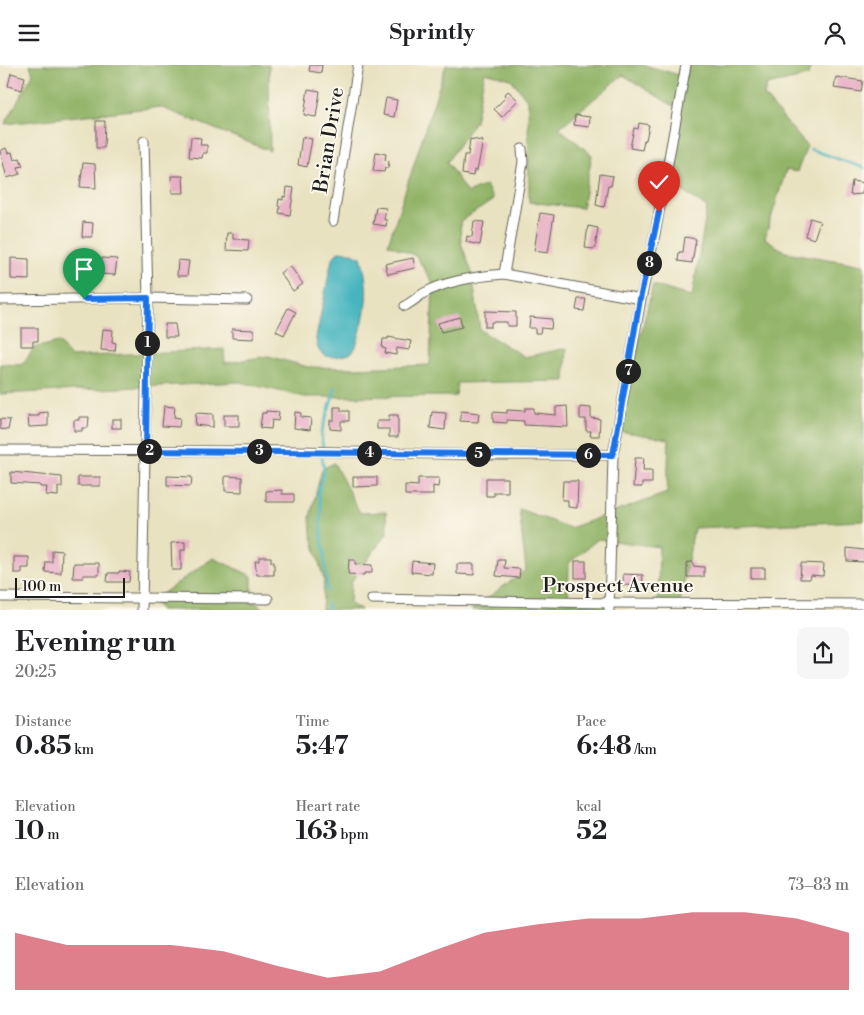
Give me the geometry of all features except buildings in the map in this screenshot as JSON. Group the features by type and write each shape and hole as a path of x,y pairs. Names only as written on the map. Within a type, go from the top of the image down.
{"street":[{"name":"Brian Drive","path":"333,221 358,65"},
{"path":"609,607 613,455 640,299 655,234 686,65"},
{"path":"142,610 148,298 144,141"},
{"path":"504,274 523,162 522,149"},
{"path":"404,306 424,293 447,284 484,275 504,274 640,299"},
{"path":"0,300 148,298 247,300"},
{"path":"0,450 613,455"},
{"path":"0,597 268,599"},
{"name":"Prospect Avenue","path":"372,599 609,607 864,603"}],"green space":[{"path":"30,65 269,65 270,151 160,107 5,124 33,74"},
{"path":"446,65 644,65 686,77 688,65 811,65 808,76 767,85 764,96 807,146 797,172 786,170 765,238 785,252 864,265 864,521 694,528 680,603 658,601 659,547 598,539 569,563 568,601 612,601 611,610 471,610 526,570 519,509 570,528 667,493 669,439 618,431 653,285 692,297 707,208 666,179 680,110 623,75 559,128 592,155 582,208 529,202 528,101 511,79 485,72 475,121 447,162 467,193 486,185 493,200 460,222 461,243 472,273 480,330 525,357 567,348 565,381 457,383 456,396 305,397 240,382 0,394 0,364 22,365 34,348 59,342 71,357 224,349 225,363 268,356 308,367 354,368 430,365 433,283 416,256 388,244"},
{"path":"334,463 360,513 386,512 387,533 351,582 350,604 361,610 322,610 324,580 311,533 310,517 322,469"},
{"path":"213,558 252,576 252,600 265,610 161,610 152,601"}],"water":[{"path":"339,251 350,252 361,257 366,281 366,303 355,349 350,354 332,357 319,351 316,338 332,259"}],"waterway":[{"path":"810,149 864,168"},
{"path":"323,449 321,433 336,387"},
{"path":"322,456 324,471 318,493 321,509 320,521 327,591"},
{"path":"327,604 328,610"}],"route":[{"path":"84,299 148,298 146,451 613,455 640,299 659,212"}]}
